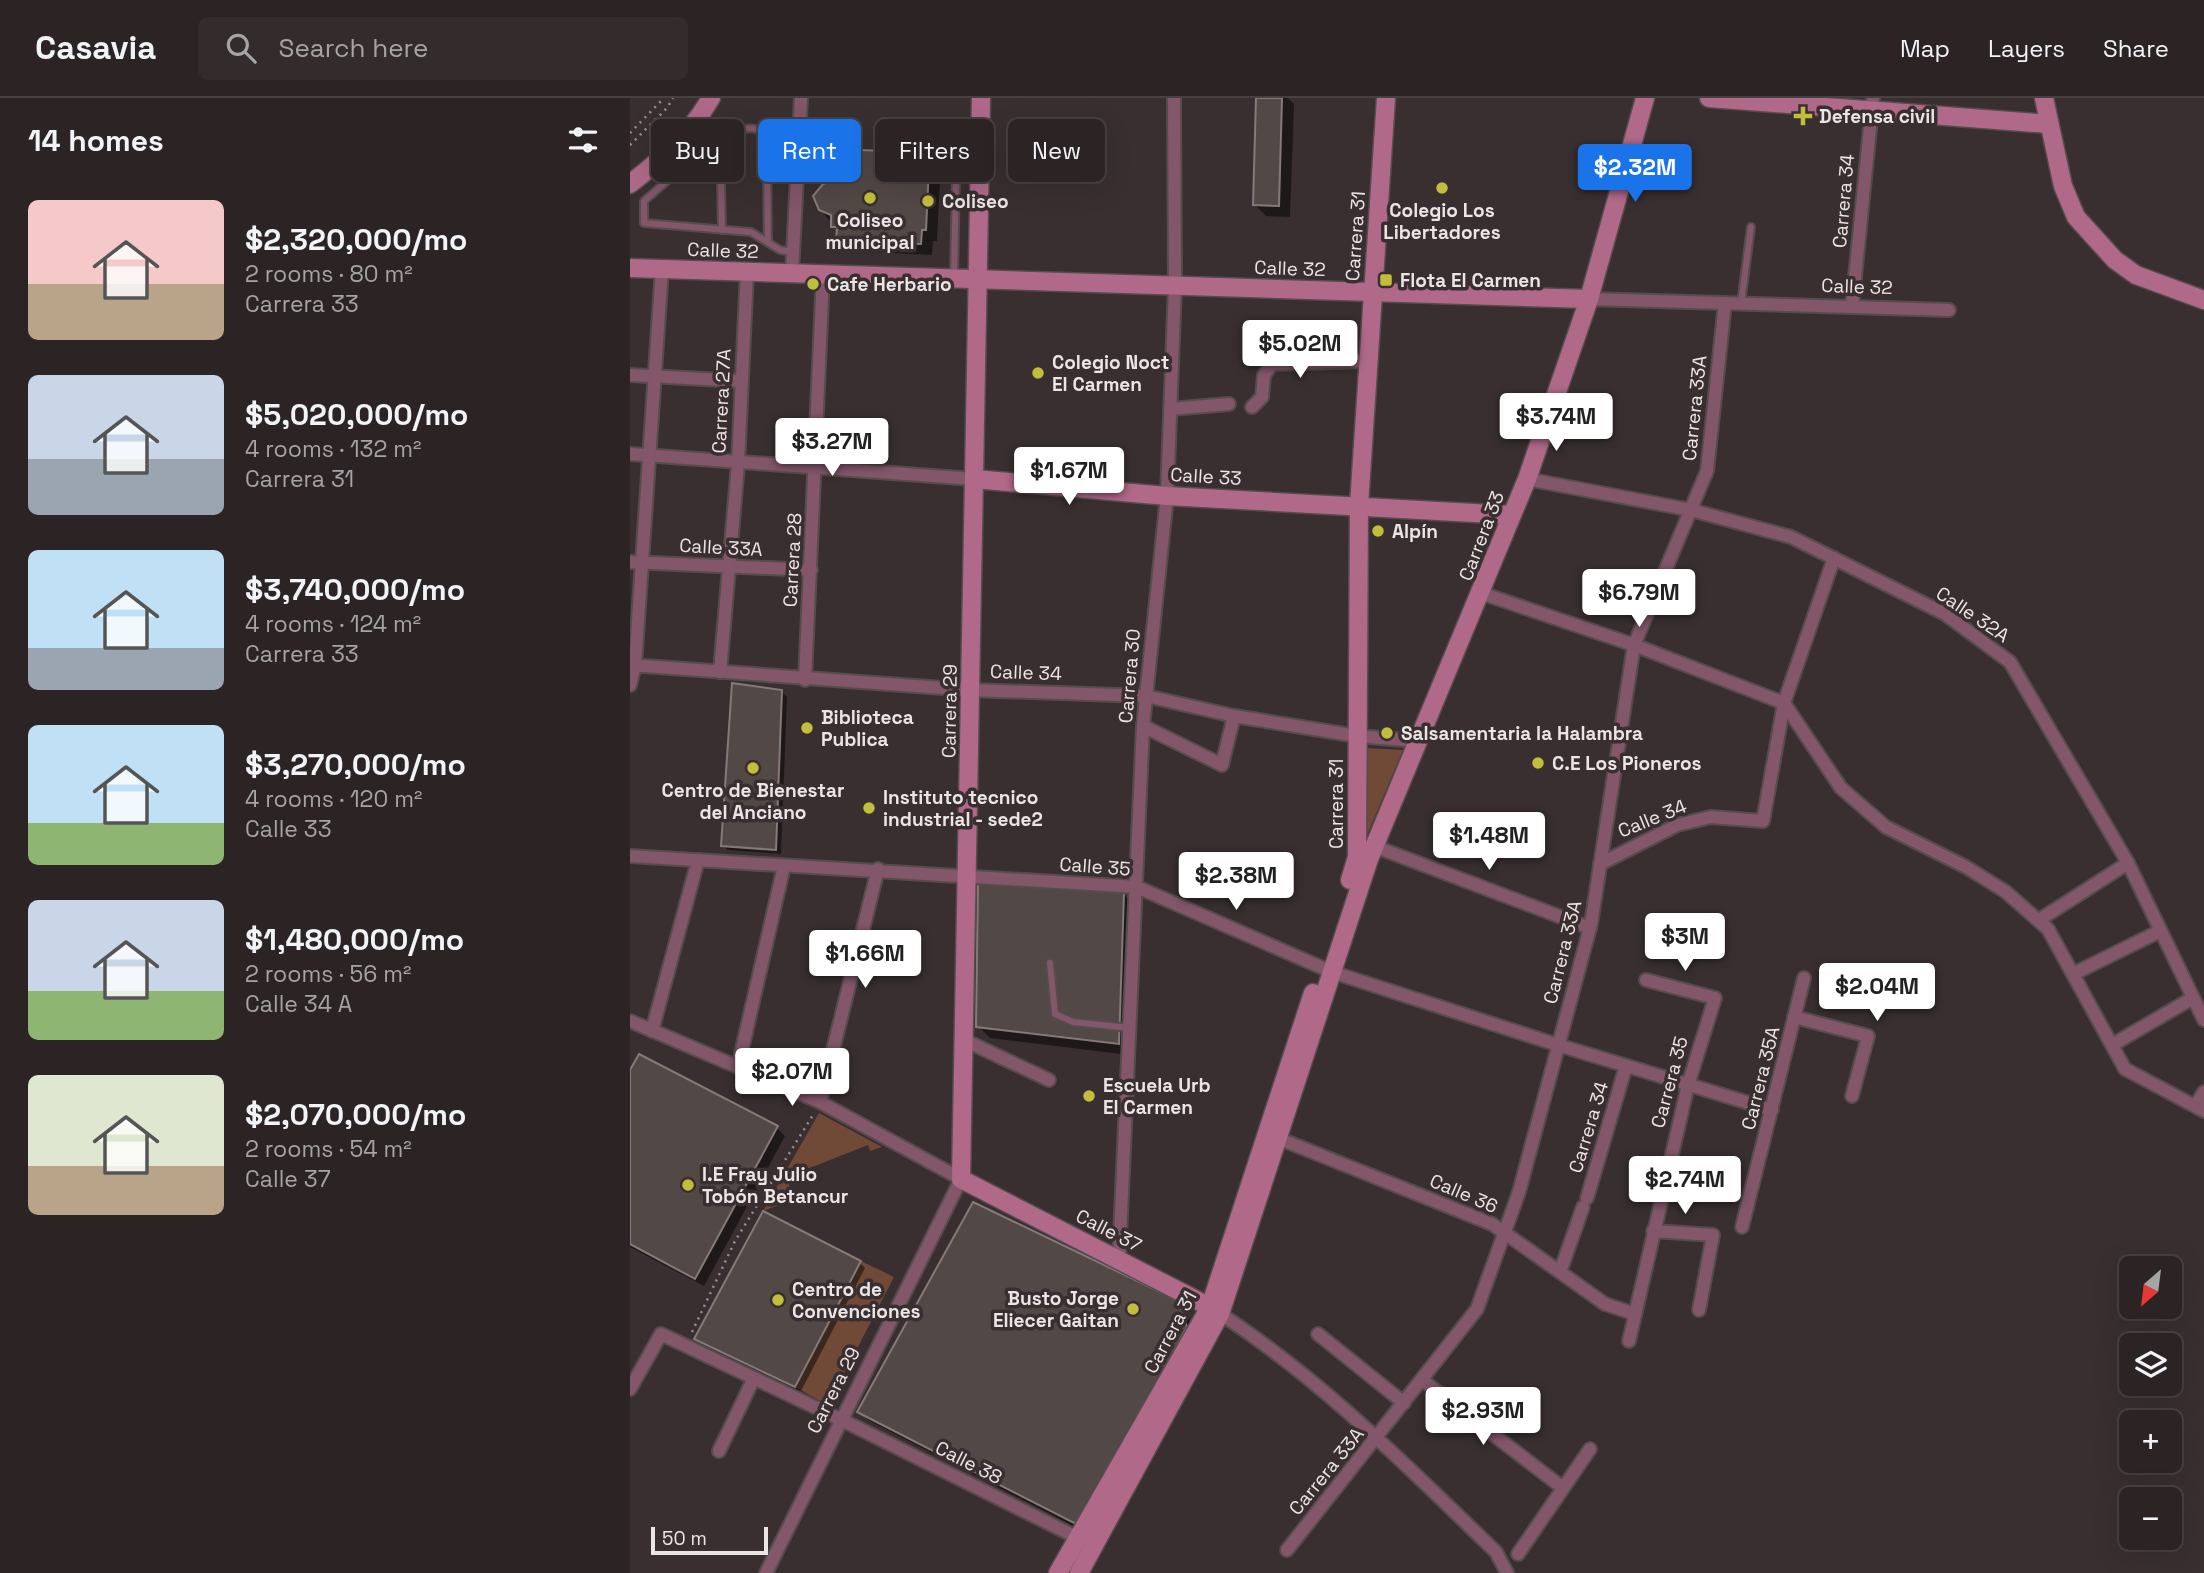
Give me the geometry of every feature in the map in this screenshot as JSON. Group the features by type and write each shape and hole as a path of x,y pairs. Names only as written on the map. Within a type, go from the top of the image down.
{"main road":[{"path":"630,184 661,160 695,125 710,98"},
{"name":"Carrera 29","path":"961,1179 981,98"},
{"name":"Carrera 31","path":"1327,970 1357,857 1359,505 1366,361 1386,98"},
{"name":"Carrera 33","path":"1373,853 1416,741 1481,593 1510,515 1527,479 1589,299 1645,98"},
{"path":"1709,98 1872,104 2049,124"},
{"path":"2044,98 2063,186 2077,217 2115,260 2136,275 2204,300"},
{"name":"Calle 32","path":"630,268 1589,299"},
{"name":"Calle 33","path":"974,479 1167,496 1510,515"},
{"name":"Carrera 31","path":"1079,1573 1215,1311 1327,970 1373,853"},
{"name":"Calle 37","path":"961,1179 1215,1311"},
{"name":"Carrera 31","path":"1058,1573 1215,1311"}],"street":[{"path":"792,273 801,98"},
{"name":"Carrera 30","path":"1119,1259 1143,726 1167,496 1175,285 1174,98"},
{"name":"Carrera 34","path":"1852,307 1872,104"},
{"path":"630,685 636,562 648,456 662,269"},
{"name":"Carrera 27A","path":"720,672 738,464 747,271"},
{"name":"Carrera 28","path":"805,680 823,274"},
{"name":"Calle 32","path":"1589,299 1949,310"},
{"name":"Carrera 33A","path":"1287,1550 1477,1309 1505,1233 1519,1192 1590,928 1634,645 1707,471 1725,303"},
{"path":"1252,407 1262,397 1264,375 1272,364 1366,361"},
{"path":"630,375 741,381"},
{"path":"1170,410 1229,404"},
{"name":"Calle 33","path":"630,454 738,464 974,479"},
{"name":"Calle 32A","path":"1527,479 1691,510 1791,537 1945,614 2010,662 2127,863 2191,999 2204,1020"},
{"path":"1784,703 1834,558"},
{"name":"Calle 33A","path":"636,562 811,570"},
{"path":"1481,593 1634,645 1784,703 1841,788 1886,827 1966,867 2006,892 2048,929 2125,1069 2200,1108 2204,1092"},
{"name":"Calle 34","path":"633,665 805,680 970,690 1146,695 1234,716 1357,736 1416,741"},
{"name":"Calle 34","path":"1600,864 1677,825 1711,817 1763,821 1784,703"},
{"path":"1143,726 1222,765 1234,716"},
{"path":"1373,853 1590,928"},
{"name":"Calle 35","path":"630,856 878,869 1137,887 1327,970 1558,1045 1772,1110"},
{"path":"652,1031 698,860"},
{"path":"2039,920 2127,863"},
{"path":"738,1067 785,866"},
{"path":"820,1102 878,869"},
{"path":"2073,974 2160,931"},
{"name":"Carrera 35A","path":"1742,1227 1804,978"},
{"name":"Carrera 35","path":"1629,1341 1688,1085 1716,998 1646,980"},
{"path":"2112,1045 2191,999"},
{"path":"1794,1017 1868,1037 1852,1096"},
{"name":"Calle 37","path":"630,1021 820,1102 961,1179"},
{"path":"964,1040 1049,1080"},
{"name":"Carrera 34","path":"1560,1272 1585,1202 1626,1066"},
{"name":"Calle 36","path":"1272,1136 1492,1224 1605,1304 1634,1314"},
{"name":"Carrera 29","path":"766,1573 961,1179"},
{"path":"1653,1231 1713,1235 1699,1310"},
{"name":"Calle 37","path":"1215,1311 1255,1335 1377,1437 1496,1552 1503,1572"},
{"name":"Calle 38","path":"630,1389 661,1334 842,1420 1078,1538"},
{"path":"1318,1334 1405,1403"},
{"path":"719,1451 754,1378"},
{"path":"1422,1380 1563,1488"},
{"path":"1518,1554 1590,1449"}],"lane":[{"path":"744,129 759,130 765,134 768,240"},
{"path":"666,182 644,201 643,223 751,232 768,240 780,250 792,252"},
{"path":"721,182 722,230"},
{"path":"954,278 956,182"},
{"path":"1741,303 1751,227"},
{"path":"1050,963 1055,1014 1073,1022 1130,1028"}],"path":[{"path":"630,133 664,98"},
{"path":"630,145 667,108 673,98"},
{"path":"686,1344 735,1241 820,1102"}],"shaded area":[{"path":"1365,748 1403,750 1367,835"},
{"path":"819,1113 882,1147 870,1151 868,1145 787,1177 793,1199 763,1211"},
{"path":"861,1261 894,1277 828,1405 795,1387"}],"building":[{"path":"1256,98 1282,98 1279,206 1253,205"},
{"name":"Coliseo municipal","path":"861,150 875,151 875,182 928,182 926,230 922,230 921,244 836,240 837,227 831,227 831,215 819,210 813,196 823,184 861,182"},
{"name":"Centro de Bienestar del Anciano","path":"732,683 782,690 776,850 721,846"},
{"path":"978,883 1124,893 1119,1044 976,1027"},
{"name":"I.E Fray Julio Tobón Betancur","path":"639,1054 778,1126 695,1279 630,1244 630,1070"},
{"path":"973,1202 1179,1301 1187,1327 1080,1526 857,1412"},
{"name":"Centro de Convenciones","path":"763,1211 861,1261 795,1387 694,1339"}],"place":[{"name":"Defensa civil","path":"1803,116"},
{"name":"Colegio Los Libertadores","path":"1442,188"},
{"name":"Coliseo municipal","path":"870,198"},
{"name":"Coliseo","path":"928,201"},
{"name":"Flota El Carmen","path":"1386,280"},
{"name":"Cafe Herbario","path":"813,284"},
{"name":"Colegio Noct El Carmen","path":"1038,373"},
{"name":"Alpín","path":"1378,531"},
{"name":"Biblioteca Publica","path":"807,728"},
{"name":"Salsamentaria la Halambra","path":"1387,733"},
{"name":"C.E Los Pioneros","path":"1538,763"},
{"name":"Centro de Bienestar del Anciano","path":"753,768"},
{"name":"Instituto tecnico industrial - sede2","path":"869,808"},
{"name":"Escuela Urb El Carmen","path":"1089,1096"},
{"name":"I.E Fray Julio Tobón Betancur","path":"688,1185"},
{"name":"Centro de Convenciones","path":"778,1300"},
{"name":"Busto Jorge Eliecer Gaitan","path":"1133,1309"}]}
